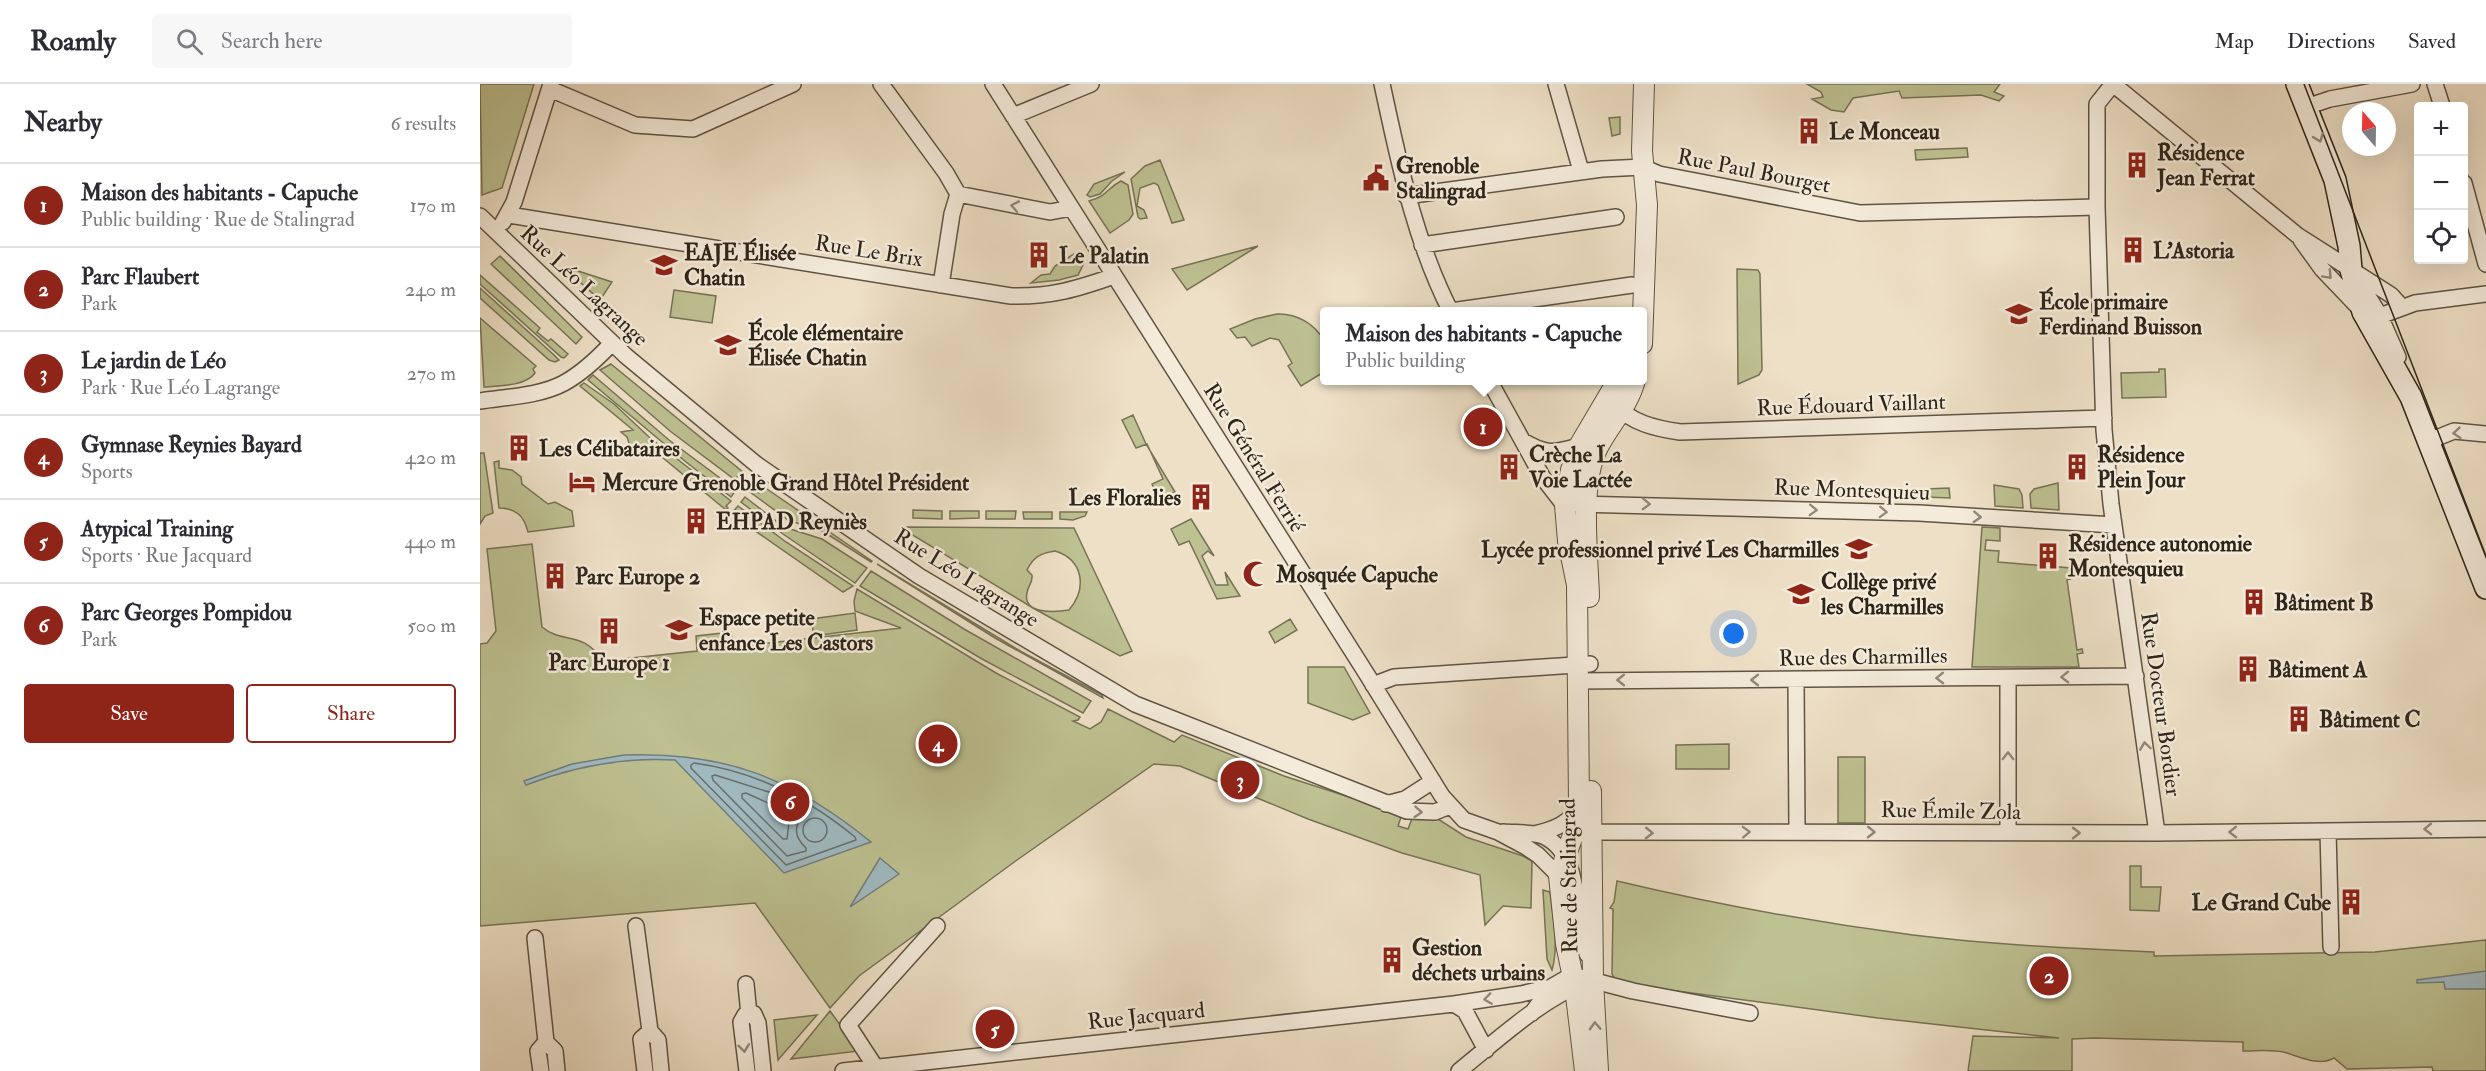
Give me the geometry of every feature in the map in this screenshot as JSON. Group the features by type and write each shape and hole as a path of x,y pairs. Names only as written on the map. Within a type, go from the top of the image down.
{"main road":[{"path":"2297,84 2335,180 2349,246 2351,270 2411,397 2486,588"}],"street":[{"path":"496,231 509,215 550,86 635,125 693,129 793,84"},
{"path":"881,84 946,173 958,194 952,214 940,285"},
{"name":"Rue Général Ferrié","path":"993,84 1450,806 1464,820 1498,832 1538,855 1559,876"},
{"path":"1013,116 1091,84"},
{"path":"1382,84 1406,196 1422,245 1449,307"},
{"path":"1556,84 1581,171"},
{"path":"1643,307 1647,205 1644,166 1644,84"},
{"path":"2113,84 2297,235 2391,296 2402,306"},
{"name":"Rue Docteur Bordier","path":"2113,84 2097,104 2097,207 2104,418 2114,525 2157,833"},
{"path":"2306,107 2331,99 2412,84"},
{"path":"2435,84 2441,102"},
{"path":"1630,307 1635,187 1644,166"},
{"name":"Rue Paul Bourget","path":"1406,196 1581,171 1644,166 1659,174 1860,213 2097,207"},
{"path":"958,194 1050,212 1071,208"},
{"path":"2468,201 2486,264"},
{"name":"Rue Le Brix","path":"509,215 1011,297 1069,292 1114,276"},
{"name":"Rue Léo Lagrange","path":"480,216 611,344 756,464 919,576 1108,689 1172,719 1386,804 1417,813 1435,812 1450,806"},
{"path":"1422,245 1616,217"},
{"path":"2297,235 2320,266 2372,314 2402,306 2486,294"},
{"path":"1479,307 1632,285"},
{"path":"480,401 542,390 563,383 589,366 611,344"},
{"name":"Rue de Stalingrad","path":"1491,385 1543,478 1565,505 1588,547 1583,820 1598,1071"},
{"path":"1588,547 1589,470 1615,406 1618,385"},
{"path":"1565,505 1571,470 1579,446 1632,385"},
{"name":"Rue Édouard Vaillant","path":"1615,406 1642,425 1680,432 2104,418"},
{"path":"2429,441 2454,431 2486,434"},
{"path":"1520,439 1539,451 1550,452 1579,446"},
{"name":"Rue de Stalingrad","path":"1565,505 1568,541 1577,585 1584,673 1583,820 1564,855 1559,876 1585,1071"},
{"name":"Rue Montesquieu","path":"1565,505 1908,513 2114,525"},
{"name":"Rue des Charmilles","path":"1373,685 1394,677 1584,673 1796,680 2008,678 2137,681"},
{"path":"2008,678 2008,832"},
{"path":"1796,680 1797,831"},
{"path":"1386,804 1406,798 1433,782"},
{"name":"Rue de Stalingrad","path":"1534,834 1560,826 1576,813 1583,820"},
{"name":"Rue Émile Zola","path":"1583,820 1705,834 1797,831 2157,833 2486,829"},
{"path":"2328,831 2331,947"},
{"name":"Rue Général Ferrié","path":"1498,832 1534,834 1553,842 1564,855"},
{"path":"1564,855 1576,887 1580,924 1593,980"},
{"path":"636,926 650,1031 658,1040 661,1071"},
{"path":"877,1069 848,1025 937,926"},
{"path":"535,938 546,1042 555,1051 557,1071"},
{"path":"1533,1013 1551,987 1573,981 1593,980 1633,991 1750,1013"},
{"path":"1459,1071 1573,981"},
{"path":"746,984 749,1015"},
{"name":"Rue Jacquard","path":"843,1071 1454,1004 1551,987"},
{"path":"1454,1004 1465,1011 1486,1050"},
{"path":"747,1071 741,1022 745,1015 754,1014 758,1023 763,1071"},
{"path":"645,1071 641,1039 650,1031"},
{"path":"541,1071 538,1051 546,1042"}],"green space":[{"path":"480,84 534,84 502,188 482,195"},
{"path":"1807,84 2000,84 1994,92 2004,96 1999,101 1981,95 1902,98 1899,91 1853,98 1844,112 1831,110 1812,99 1823,97 1821,92"},
{"path":"1620,117 1620,134 1612,136 1609,118"},
{"path":"1967,148 1968,157 1916,160 1915,150"},
{"path":"1160,160 1184,220 1172,223 1158,185 1154,183 1140,188 1137,206 1144,210 1147,218 1138,217 1131,179 1145,166"},
{"path":"1125,172 1112,181 1100,194 1090,197 1087,195 1094,184"},
{"path":"1121,181 1128,185 1133,214 1129,220 1110,233 1089,201 1100,197"},
{"path":"1258,246 1187,290 1172,269"},
{"path":"1077,252 1084,263 1078,275 1031,283 1041,275 1050,274 1055,266"},
{"path":"500,256 582,337 576,344 491,264"},
{"path":"1737,269 1758,270 1760,274 1762,370 1759,375 1738,384"},
{"path":"575,270 612,282 600,300 572,275"},
{"path":"480,275 540,328 537,332 548,341 551,339 568,354 564,358 561,357 480,284"},
{"path":"480,288 559,360 555,362 549,360 480,298"},
{"path":"674,290 716,296 712,323 670,317"},
{"path":"1277,314 1291,315 1315,329 1320,335 1320,374 1301,386 1288,366 1292,363 1279,340 1270,338 1252,346 1245,337 1237,338 1230,329 1255,319"},
{"path":"480,318 536,366 533,369 535,373 531,377 512,384 484,387"},
{"path":"611,364 744,473 734,479 670,431 600,370"},
{"path":"2159,369 2165,369 2166,397 2122,398 2121,373 2159,372"},
{"path":"593,375 669,440 736,490 731,497 588,380"},
{"path":"584,383 614,404 649,437 731,501 726,506 728,508 726,510 651,448 649,450 642,445 630,446 627,437 621,432 633,430 580,386"},
{"path":"1133,415 1146,444 1136,448 1122,420"},
{"path":"1150,451 1175,492 1159,499 1152,484 1163,479"},
{"path":"480,453 484,453 493,513 485,516 480,524"},
{"path":"499,461 499,468 512,470 521,477 522,484 548,504 555,502 572,511 574,526 528,532 524,522 515,511 499,508 494,462"},
{"path":"2058,483 2059,510 2031,508 2030,494 2034,489"},
{"path":"1994,485 2019,489 2023,508 1995,506"},
{"path":"764,487 872,561 824,532 788,520 750,492 753,489 759,493"},
{"path":"1949,488 1950,498 1925,497 1925,489"},
{"path":"745,497 784,527 822,539 867,568 855,583 741,502"},
{"path":"738,506 786,542 853,586 843,592 731,514"},
{"path":"913,510 942,511 942,519 913,518"},
{"path":"950,511 979,511 979,518 950,519"},
{"path":"986,511 1016,511 1015,519 986,519"},
{"path":"1023,512 1052,512 1052,519 1024,519"},
{"path":"1060,512 1087,512 1085,516 1073,520 1060,519"},
{"path":"1191,519 1214,556 1208,551 1202,556 1216,585 1228,585 1225,572 1240,596 1217,599 1189,541 1179,545 1171,529"},
{"path":"1982,527 2000,528 2000,541 1986,540 1985,550 1999,551 1998,562 2071,568 2073,578 2067,580 2077,650 2082,649 2083,653 2077,654 2079,667 1972,667"},
{"path":"901,528 1074,528 1132,651 1120,656 1033,608","holes":["1055,551 1072,561 1080,576 1075,602 1069,610 1035,609 1027,600 1032,578 1027,570 1029,566 1038,556 1046,553"]},
{"path":"532,544 542,627 558,635 580,641 595,651 603,661 697,651 696,636 731,632 733,647 901,628 855,611 854,601 857,589 996,673 1080,717 1073,721 1090,729 1101,722 1108,709 1174,742 1182,735 1284,776 1402,814 1398,826 1408,829 1413,816 1435,817 1466,837 1523,856 1532,861 1531,908 1503,906 1485,925 1480,875 1402,853 1308,819 1180,766 1154,764 1017,860 859,976 830,1008 755,903 480,926 480,644 487,643 496,631 487,549"},
{"path":"877,564 1022,652 1102,695 1103,698 995,638"},
{"path":"871,571 964,629 1091,701 1083,713 982,659 860,586"},
{"path":"855,613 857,630 814,636 811,619"},
{"path":"1290,619 1297,630 1275,643 1269,632"},
{"path":"1308,667 1344,667 1370,713 1353,720 1308,703"},
{"path":"1729,744 1729,769 1676,769 1676,745"},
{"path":"1838,757 1865,757 1865,823 1838,823"},
{"path":"2130,866 2141,866 2141,887 2161,887 2159,911 2130,910"},
{"path":"1617,881 1727,905 1876,930 2003,944 2154,952 2154,956 2375,952 2486,940 2486,1071 2433,1071 2432,1067 2347,1069 2334,1058 2315,1061 2278,1051 2243,1051 2243,1042 2094,1038 2072,1039 2072,1071 1968,1071 1973,1036 2059,1038 1878,1018 1617,983 1612,974 1613,909 1610,908 1614,902"},
{"path":"1543,890 1550,892 1554,921 1555,951 1552,970 1547,959"},
{"path":"830,1011 859,1051 791,1059"},
{"path":"817,1015 778,1060 774,1020"}],"water":[{"path":"624,755 694,758 756,773 814,801 871,842 784,873 675,760 636,760 599,764 526,785 524,781 572,764"},
{"path":"880,858 899,874 850,907"},
{"path":"2486,971 2486,989 2445,989 2444,982 2417,983 2417,980"}],"tram line":[{"path":"2304,84 2486,556"}],"place":[{"name":"Le Monceau","path":"1809,131"},
{"name":"Résidence Jean Ferrat","path":"2137,165"},
{"name":"Grenoble Stalingrad","path":"1376,178"},
{"name":"L'Astoria","path":"2133,250"},
{"name":"Le Palatin","path":"1039,255"},
{"name":"EAJE Élisée Chatin","path":"664,265"},
{"name":"École primaire Ferdinand Buisson","path":"2019,314"},
{"name":"École élémentaire Élisée Chatin","path":"728,345"},
{"name":"Maison des habitants - Capuche","path":"1483,427"},
{"name":"Les Célibataires","path":"519,448"},
{"name":"Crèche La Voie Lactée","path":"1509,467"},
{"name":"Résidence Plein Jour","path":"2077,467"},
{"name":"Mercure Grenoble Grand Hôtel Président","path":"582,482"},
{"name":"Les Floralies","path":"1201,497"},
{"name":"EHPAD Reyniès","path":"696,521"},
{"name":"Lycée professionnel privé Les Charmilles","path":"1859,549"},
{"name":"Résidence autonomie Montesquieu","path":"2048,556"},
{"name":"Mosquée Capuche","path":"1256,574"},
{"name":"Parc Europe 2","path":"555,576"},
{"name":"Collège privé les Charmilles","path":"1801,594"},
{"name":"Bâtiment B","path":"2254,602"},
{"name":"Espace petite enfance Les Castors","path":"679,630"},
{"name":"Parc Europe 1","path":"609,631"},
{"name":"Bâtiment A","path":"2248,669"},
{"name":"Bâtiment C","path":"2299,719"},
{"name":"Gymnase Reynies Bayard","path":"938,744"},
{"name":"Le jardin de Léo","path":"1240,780"},
{"name":"Parc Georges Pompidou","path":"790,802"},
{"name":"Le Grand Cube","path":"2351,902"},
{"name":"Gestion déchets urbains","path":"1392,960"},
{"name":"Parc Flaubert","path":"2049,976"},
{"name":"Atypical Training","path":"995,1029"}]}
